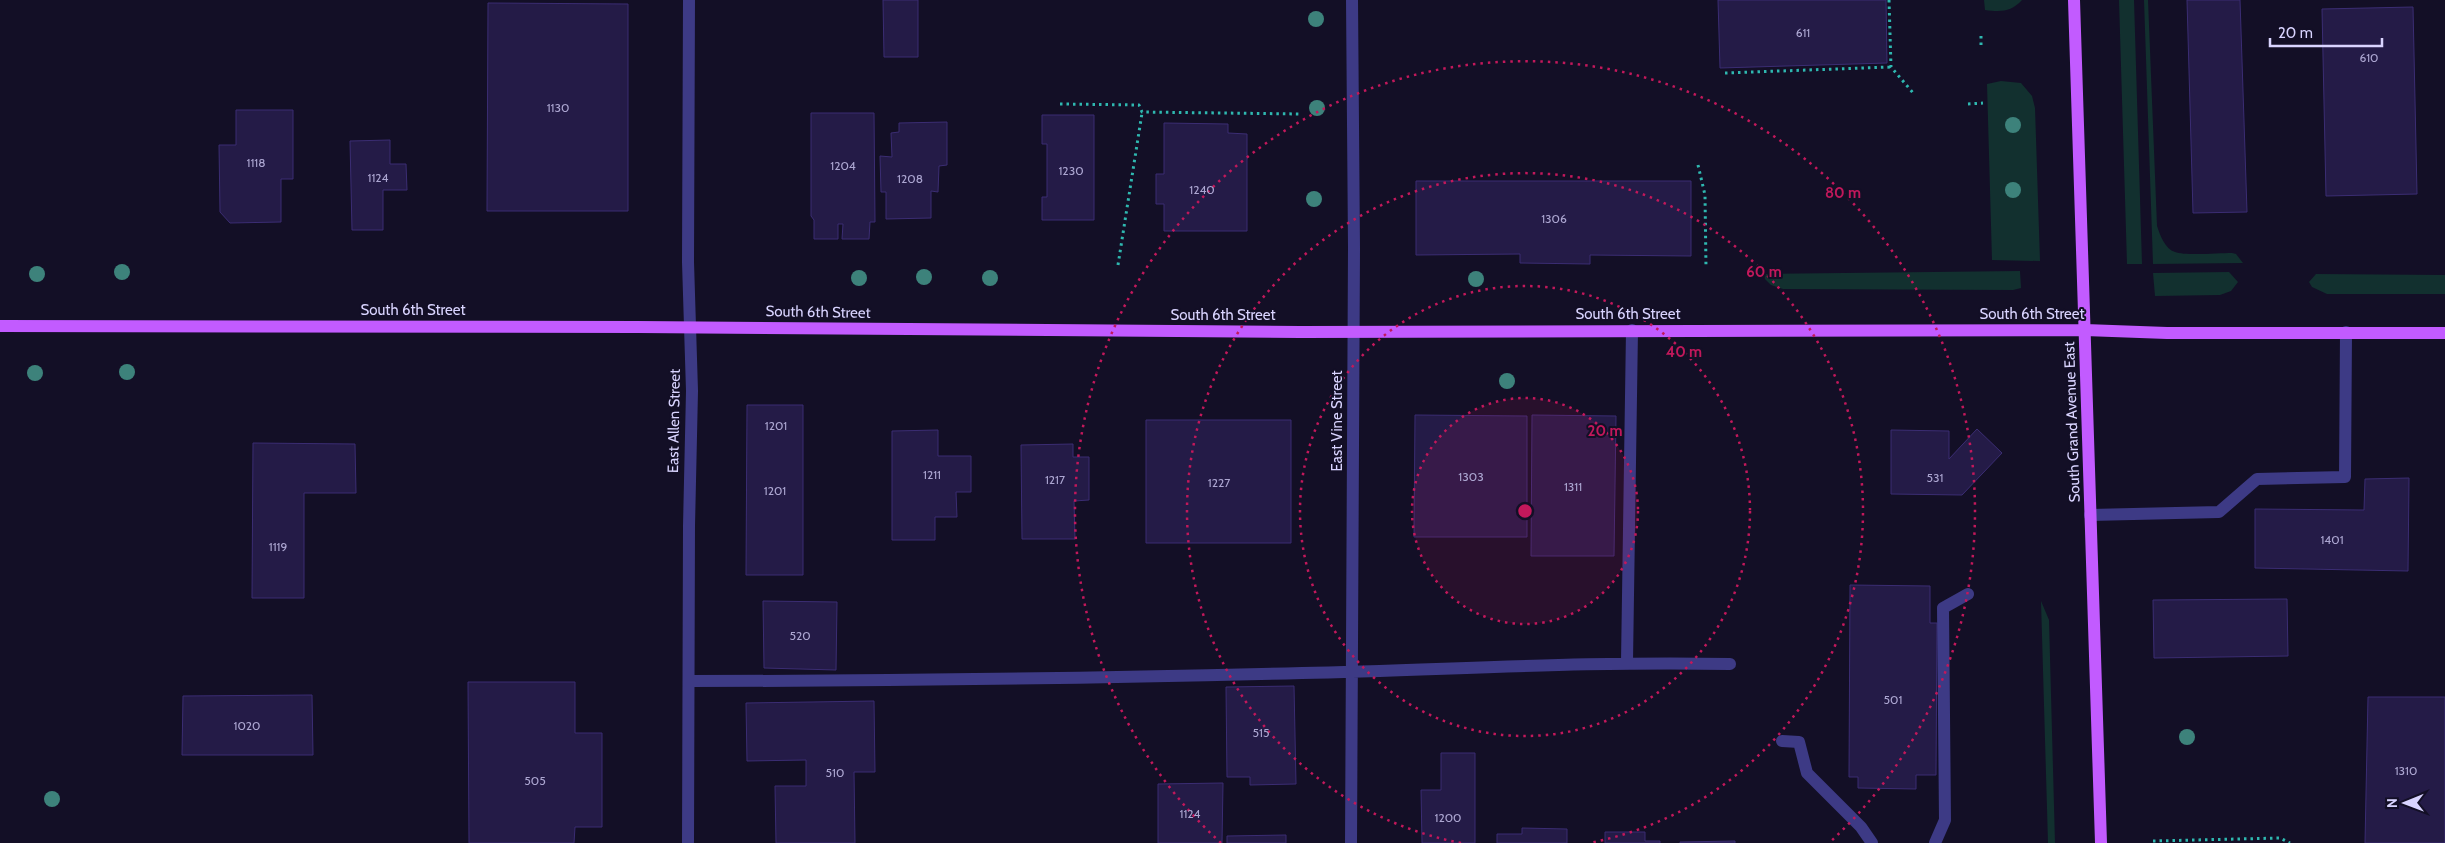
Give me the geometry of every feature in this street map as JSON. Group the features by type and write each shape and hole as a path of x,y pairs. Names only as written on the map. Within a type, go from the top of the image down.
{"main road":[{"name":"South Grand Avenue East","path":"2074,0 2101,843"},
{"name":"South 6th Street","path":"0,326 1832,332 2085,330 2167,333 2445,333"}],"street":[{"name":"East Allen Street","path":"688,0 692,391 689,526 688,843"},
{"name":"East Vine Street","path":"1351,843 1352,0"},
{"path":"1627,662 1632,330"},
{"path":"2090,515 2219,512 2257,479 2345,477 2346,332"},
{"path":"1935,843 1945,820 1943,608 1968,594"},
{"path":"690,682 941,680 1352,672 1627,662 1730,664"},
{"path":"1782,742 1799,742 1807,773 1861,827 1872,843"}],"path":[{"path":"1889,0 1891,67 1914,94"},
{"path":"1981,36 1981,46"},
{"path":"1724,73 1891,67"},
{"path":"1968,104 1983,103"},
{"path":"1060,104 1139,105 1142,112 1118,265"},
{"path":"1142,112 1301,114"},
{"path":"1698,165 1705,195 1706,268"},
{"path":"2153,841 2280,838 2290,843"}],"green space":[{"path":"1984,0 2022,0 2010,9 1996,11 1985,10"},
{"path":"2119,0 2134,0 2142,264 2127,264"},
{"path":"2144,0 2148,0 2157,226 2163,241 2175,252 2194,254 2232,253 2236,254 2243,263 2153,264"},
{"path":"2001,81 2021,83 2032,96 2035,108 2040,261 1992,260 1987,84"},
{"path":"2020,271 2021,288 2013,290 1783,289 1771,285 1765,279 1764,274"},
{"path":"2229,272 2238,282 2231,291 2220,295 2155,296 2153,273"},
{"path":"2316,274 2445,275 2445,294 2327,294 2312,287 2309,282"},
{"path":"2041,601 2049,620 2055,843 2048,843"}],"building":[{"path":"883,0 918,0 918,57 884,57"},
{"path":"1718,0 1886,0 1887,63 1720,68"},
{"path":"2187,0 2240,0 2247,212 2193,213"},
{"path":"488,3 628,4 628,211 487,211"},
{"path":"2413,7 2417,194 2326,196 2322,9"},
{"path":"236,110 293,110 293,179 281,179 281,222 230,223 220,212 219,145 236,145"},
{"path":"811,113 874,113 875,222 870,222 869,239 842,239 843,224 838,224 838,239 814,239 814,220 811,216"},
{"path":"1042,115 1094,115 1094,220 1042,220 1042,197 1047,197 1047,144 1042,144"},
{"path":"947,122 947,165 939,166 938,192 931,191 931,218 886,219 886,192 881,192 880,156 892,157 891,133 899,132 899,123"},
{"path":"1164,123 1228,124 1228,133 1247,134 1247,231 1164,231 1164,204 1156,204 1156,174 1164,174"},
{"path":"390,140 390,164 406,164 407,190 383,190 383,230 352,230 350,141"},
{"path":"1416,181 1691,181 1691,256 1590,255 1590,264 1520,263 1520,254 1416,255"},
{"path":"747,405 803,405 803,575 746,575"},
{"path":"1415,415 1527,416 1527,537 1414,537"},
{"path":"1532,415 1616,416 1614,556 1531,556"},
{"path":"1146,420 1291,420 1291,543 1146,543"},
{"path":"1977,429 2002,453 1962,495 1891,494 1891,430 1949,431 1949,459"},
{"path":"938,430 938,456 971,456 971,492 956,492 957,517 935,517 935,540 892,540 892,431"},
{"path":"253,443 355,444 356,493 304,493 304,598 252,598"},
{"path":"1073,444 1073,457 1089,457 1089,500 1074,501 1075,539 1022,539 1021,445"},
{"path":"2409,478 2408,571 2255,568 2255,509 2364,510 2365,479"},
{"path":"1850,585 1930,586 1930,623 1937,623 1936,775 1916,775 1916,789 1858,788 1858,777 1849,777"},
{"path":"2287,599 2288,656 2154,658 2153,600"},
{"path":"763,601 837,602 836,670 764,668"},
{"path":"468,682 575,682 575,733 602,733 602,827 575,827 574,843 469,843"},
{"path":"1294,686 1296,784 1250,785 1250,777 1227,777 1226,687"},
{"path":"312,695 313,755 182,755 183,696"},
{"path":"2368,697 2445,697 2445,843 2365,843"},
{"path":"874,701 875,772 854,772 855,843 776,843 775,786 806,786 806,760 747,761 746,703"},
{"path":"1441,753 1475,753 1475,843 1422,843 1421,790 1441,790"},
{"path":"1223,783 1222,843 1158,843 1158,784"},
{"path":"1522,828 1567,829 1567,843 1497,843 1497,834 1522,834"},
{"path":"1605,832 1645,832 1645,841 1660,841 1660,843 1605,843"},
{"path":"1286,835 1286,843 1227,843 1227,836"},
{"path":"1735,841 1735,843 1680,843 1680,842"}]}
